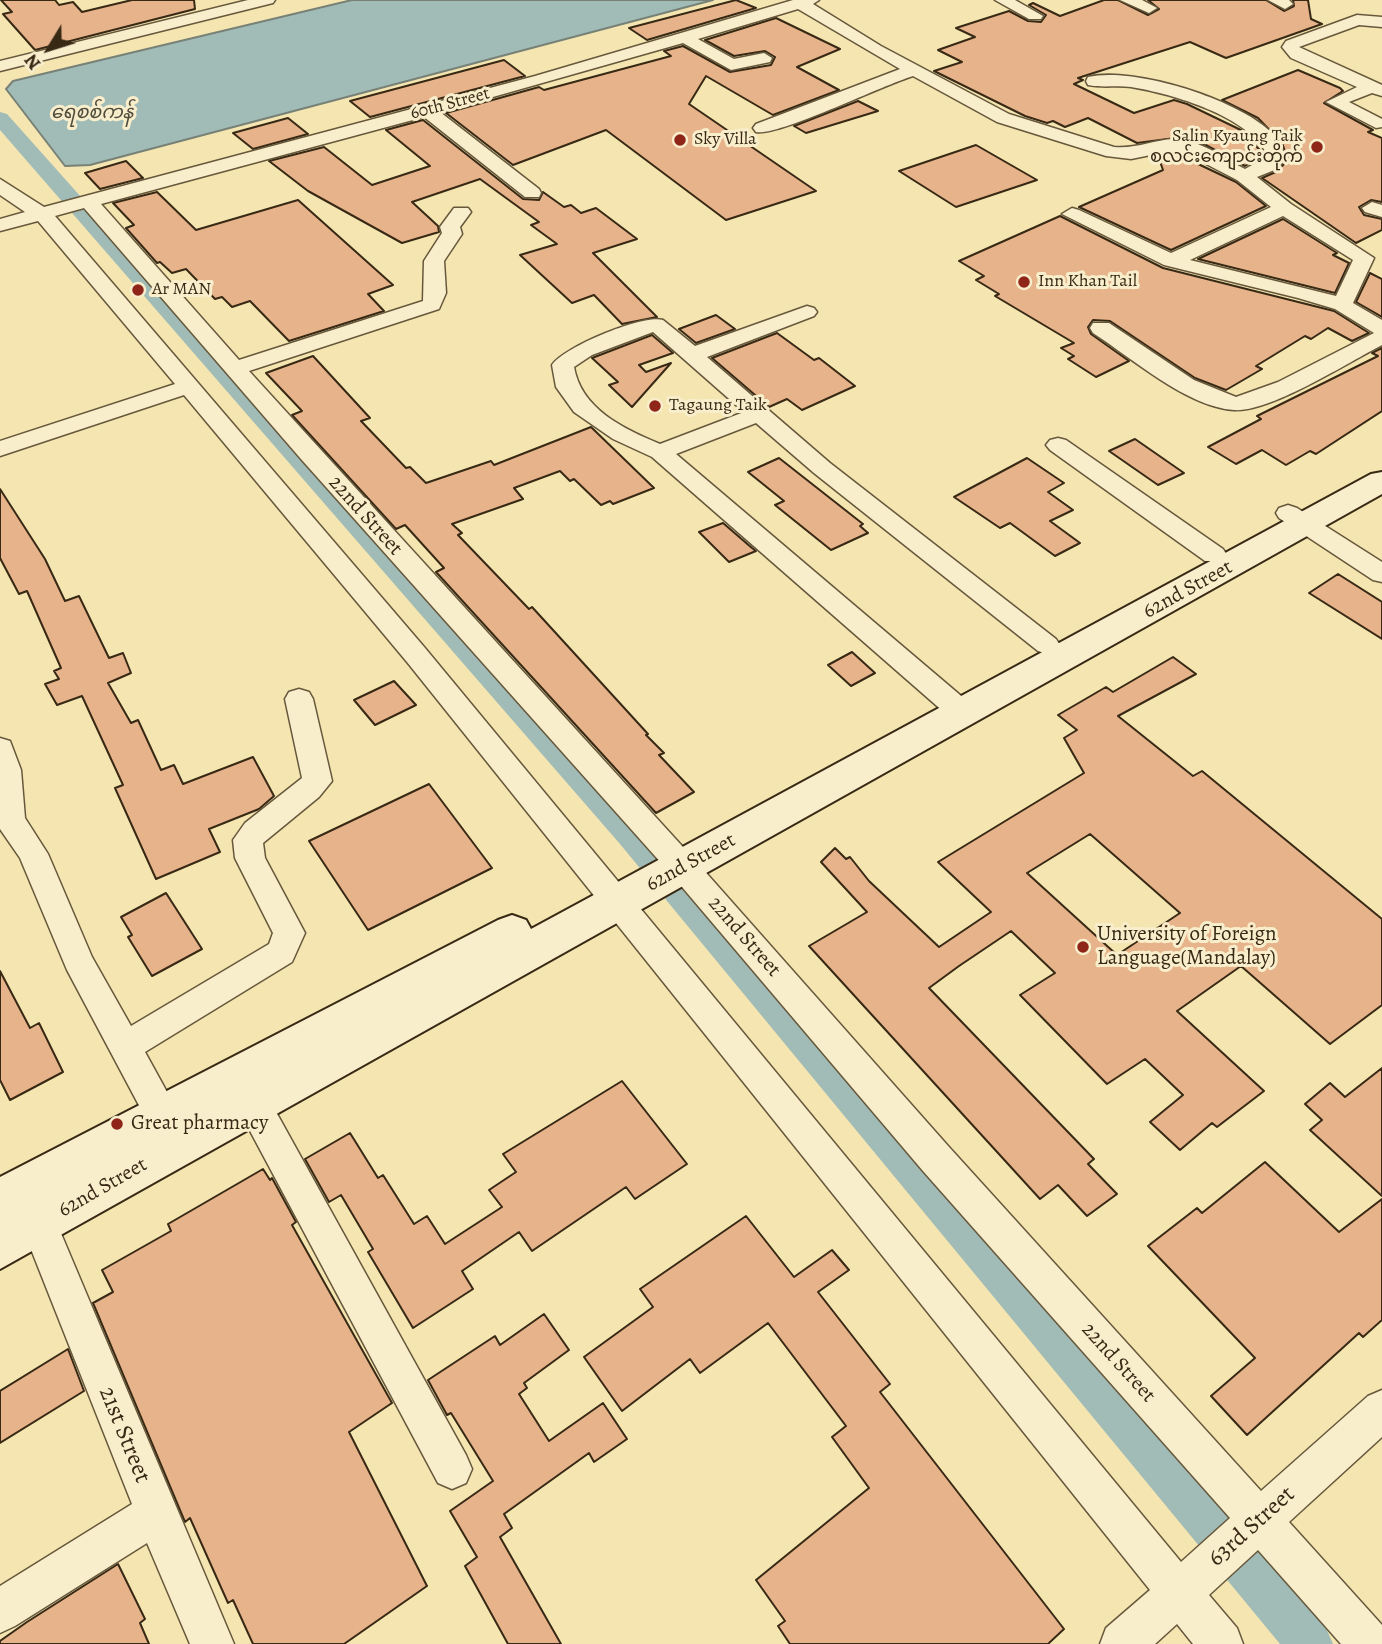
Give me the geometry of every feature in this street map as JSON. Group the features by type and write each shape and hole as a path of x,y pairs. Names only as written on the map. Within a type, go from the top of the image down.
{"main road":[{"name":"62nd Street","path":"0,1246 39,1224 171,1131 956,706 1296,518 1382,462"},
{"name":"62nd Street","path":"956,706 1047,645 1214,555 1382,481"},
{"name":"62nd Street","path":"0,1202 171,1131 253,1103 613,892"}],"street":[{"path":"0,66 267,0"},
{"path":"1003,0 1035,16"},
{"path":"1128,0 1149,8"},
{"path":"805,2 914,70 1018,123 1123,154 1175,144 1254,172 1284,208 1373,255 1342,305"},
{"name":"60th Street","path":"48,212 427,111 805,2"},
{"path":"1376,89 1297,54 1290,47 1357,20 1382,22"},
{"path":"684,37 731,65 764,58"},
{"path":"762,128 828,105 850,92 914,70"},
{"path":"1094,81 1114,78 1132,80 1225,112 1266,137 1278,157 1254,172"},
{"path":"1376,89 1335,102 1376,123"},
{"path":"427,111 532,193"},
{"name":"22nd Street","path":"0,186 21,203 48,212 613,892 1222,1555 1370,1644"},
{"name":"22nd Street","path":"84,202 936,1159 1222,1555 1221,1644"},
{"path":"1171,261 1284,208"},
{"path":"0,225 48,212"},
{"path":"234,369 432,305 437,294 433,265 440,248 452,234 450,227 461,212"},
{"path":"1072,214 1171,261 1305,293 1342,305 1382,328"},
{"path":"691,355 807,312"},
{"path":"956,706 660,452 638,444 594,417 568,389 563,366 584,350 656,324 822,468 1047,645"},
{"path":"1101,328 1204,394 1234,404 1258,401 1382,337"},
{"path":"0,449 190,386"},
{"path":"660,452 759,414"},
{"path":"1058,445 1214,555"},
{"path":"1296,518 1382,574"},
{"path":"124,1048 281,953 289,933 250,859 248,840 261,825 301,800 317,781 299,699"},
{"path":"0,748 7,770 10,820 33,853 78,961 171,1131"},
{"path":"253,1103 452,1469"},
{"name":"21st Street","path":"39,1224 212,1644"},
{"name":"63rd Street","path":"1122,1644 1382,1410"},
{"path":"0,1611 156,1513"}],"water":[{"name":"ရေစစ်ကန်","path":"352,0 713,0 90,165 65,166 6,89 13,81"}],"building":[{"path":"1,0 55,0 59,5 73,2 82,12 132,0 194,0 195,9 35,50 3,14 12,12"},
{"path":"736,0 756,8 647,40 629,28"},
{"path":"1104,0 1118,0 1148,15 1159,9 1148,0 1266,0 1284,11 1294,6 1293,0 1308,0 1311,19 1322,24 1226,58 1190,42 1078,78 1083,80 1074,84 1134,113 1174,100 1187,104 1243,131 1264,155 1245,166 1202,143 1183,137 1137,143 1088,118 1065,127 1053,121 1047,123 1025,116 934,71 962,62 938,50 975,37 956,28 1009,11 1028,21 1041,22 1046,15 1029,5 1033,3 1060,16"},
{"path":"776,18 840,49 797,67 839,90 773,115 706,76 689,104 816,191 726,220 606,130 513,165 446,113 539,87 544,90 671,56 664,51 683,46 730,72 771,65 775,57 765,51 734,56 705,40"},
{"path":"504,60 525,76 370,117 350,101"},
{"path":"1298,70 1340,88 1343,91 1324,103 1373,130 1368,132 1382,138 1382,202 1371,200 1359,207 1364,215 1382,219 1382,230 1356,243 1262,178 1278,171 1288,159 1282,143 1258,118 1222,100"},
{"path":"858,101 878,111 806,133 794,126"},
{"path":"288,118 308,134 253,149 233,133"},
{"path":"423,120 523,199 539,200 543,192 564,207 571,205 581,213 596,208 637,239 593,253 657,317 622,324 594,295 572,303 520,255 557,244 531,225 539,222 480,179 412,202 438,226 439,232 402,243 308,191 269,161 324,147 372,185 430,166 386,130"},
{"path":"976,145 1037,180 956,207 899,171"},
{"path":"1175,153 1236,182 1266,206 1171,250 1079,207 1163,170 1158,156"},
{"path":"126,161 143,178 100,189 85,173"},
{"path":"157,192 196,230 298,200 393,285 368,294 384,311 289,341 250,301 232,307 222,297 215,299 186,269 172,273 160,262 157,263 126,228 134,225 113,203"},
{"path":"1060,216 1163,268 1334,311 1369,333 1352,341 1328,328 1311,339 1305,336 1256,366 1262,369 1226,390 1195,378 1110,321 1093,320 1088,327 1091,334 1129,361 1096,377 1068,359 1074,356 1061,348 1074,343 995,296 999,294 976,280 984,276 959,261"},
{"path":"1283,219 1337,253 1333,255 1349,263 1335,293 1198,259"},
{"path":"1370,273 1382,279 1382,317 1356,302"},
{"path":"716,315 735,329 696,343 679,329"},
{"path":"777,333 814,360 819,358 855,386 802,410 787,399 769,407 712,358"},
{"path":"652,335 673,353 639,365 646,372 671,363 632,407 609,385 618,382 592,358"},
{"path":"1382,348 1382,411 1316,454 1310,451 1286,465 1262,450 1236,464 1208,447 1261,419 1257,416 1378,356 1372,353"},
{"path":"313,356 370,418 361,421 406,468 410,467 426,483 491,461 494,465 591,427 654,488 613,504 610,501 601,505 574,479 570,481 560,471 514,488 523,499 452,524 462,533 458,535 529,609 532,607 648,734 646,735 664,753 659,755 694,792 656,813 436,572 444,568 405,525 396,529 292,415 302,411 266,373"},
{"path":"1135,439 1184,473 1158,485 1109,451"},
{"path":"779,458 863,524 860,526 868,533 831,550 775,505 784,501 748,472"},
{"path":"1027,458 1064,483 1048,492 1073,510 1050,521 1080,543 1055,556 1010,523 1000,528 954,497"},
{"path":"0,489 45,559 65,601 79,596 109,658 123,653 131,673 108,683 131,723 138,720 161,770 174,765 183,784 253,757 274,796 259,809 209,829 220,852 156,879 115,788 123,785 82,696 57,705 45,684 59,679 54,671 61,668 27,591 19,594 0,558"},
{"path":"723,523 756,551 729,562 699,532"},
{"path":"1338,574 1382,602 1382,639 1309,593"},
{"path":"852,652 875,673 851,686 828,665"},
{"path":"1173,657 1196,674 1118,716 1193,776 1202,771 1382,919 1382,1005 1330,1044 1241,966 1177,1011 1264,1091 1217,1127 1212,1123 1180,1150 1150,1122 1183,1095 1145,1059 1107,1084 1020,995 1055,973 1011,931 959,966 929,988 1094,1159 1088,1164 1117,1194 1087,1216 1058,1185 1040,1199 809,946 867,912 821,862 835,848 846,859 850,857 869,881 939,947 991,912 938,862 1084,773 1064,738 1077,730 1058,715 1106,687 1113,692","holes":["1090,834 1180,913 1117,955 1027,873"]},
{"path":"394,681 416,705 375,725 354,700"},
{"path":"429,784 492,868 368,930 309,841"},
{"path":"166,893 202,949 152,976 128,937 132,935 121,917"},
{"path":"0,971 30,1028 39,1023 63,1072 10,1100 0,1080"},
{"path":"1382,1068 1382,1196 1310,1130 1322,1120 1305,1104 1330,1083 1345,1097"},
{"path":"622,1081 687,1164 635,1199 626,1187 532,1251 519,1232 462,1271 473,1289 413,1328 368,1252 373,1249 341,1195 329,1202 305,1159 350,1133 378,1178 383,1175 414,1224 427,1216 445,1244 502,1207 489,1190 516,1172 503,1154"},
{"path":"1265,1162 1339,1232 1382,1199 1382,1320 1363,1337 1359,1333 1247,1435 1211,1396 1255,1358 1148,1246 1197,1208 1202,1213"},
{"path":"263,1169 270,1180 272,1178 296,1222 292,1225 392,1403 349,1432 427,1586 344,1644 253,1644 233,1600 228,1603 190,1518 185,1522 93,1303 113,1292 102,1270 171,1231 168,1224"},
{"path":"746,1216 794,1277 832,1250 849,1270 818,1292 890,1384 880,1392 1064,1629 1048,1644 790,1644 778,1626 785,1621 756,1580 869,1488 832,1437 846,1426 768,1323 700,1373 690,1359 622,1411 584,1357 653,1307 640,1289"},
{"path":"544,1314 569,1350 524,1383 527,1388 519,1394 549,1441 603,1403 627,1439 594,1462 589,1453 504,1514 512,1528 500,1537 561,1644 508,1644 465,1566 477,1557 450,1511 493,1481 451,1413 447,1415 428,1380 495,1336 500,1345"},
{"path":"68,1349 84,1391 0,1443 0,1391"},
{"path":"118,1564 145,1619 140,1623 149,1644 0,1644 0,1641 27,1622"}],"waterway":[{"path":"0,118 631,835 1310,1644"}],"place":[{"name":"Sky Villa","path":"680,140"},
{"name":"Salin Kyaung Taik စလင်းကျောင်းတိုက်","path":"1317,147"},
{"name":"Inn Khan Tail","path":"1024,282"},
{"name":"Ar MAN","path":"138,290"},
{"name":"Tagaung Taik","path":"655,406"},
{"name":"University of Foreign Language(Mandalay)","path":"1083,947"},
{"name":"Great pharmacy","path":"117,1124"}]}
